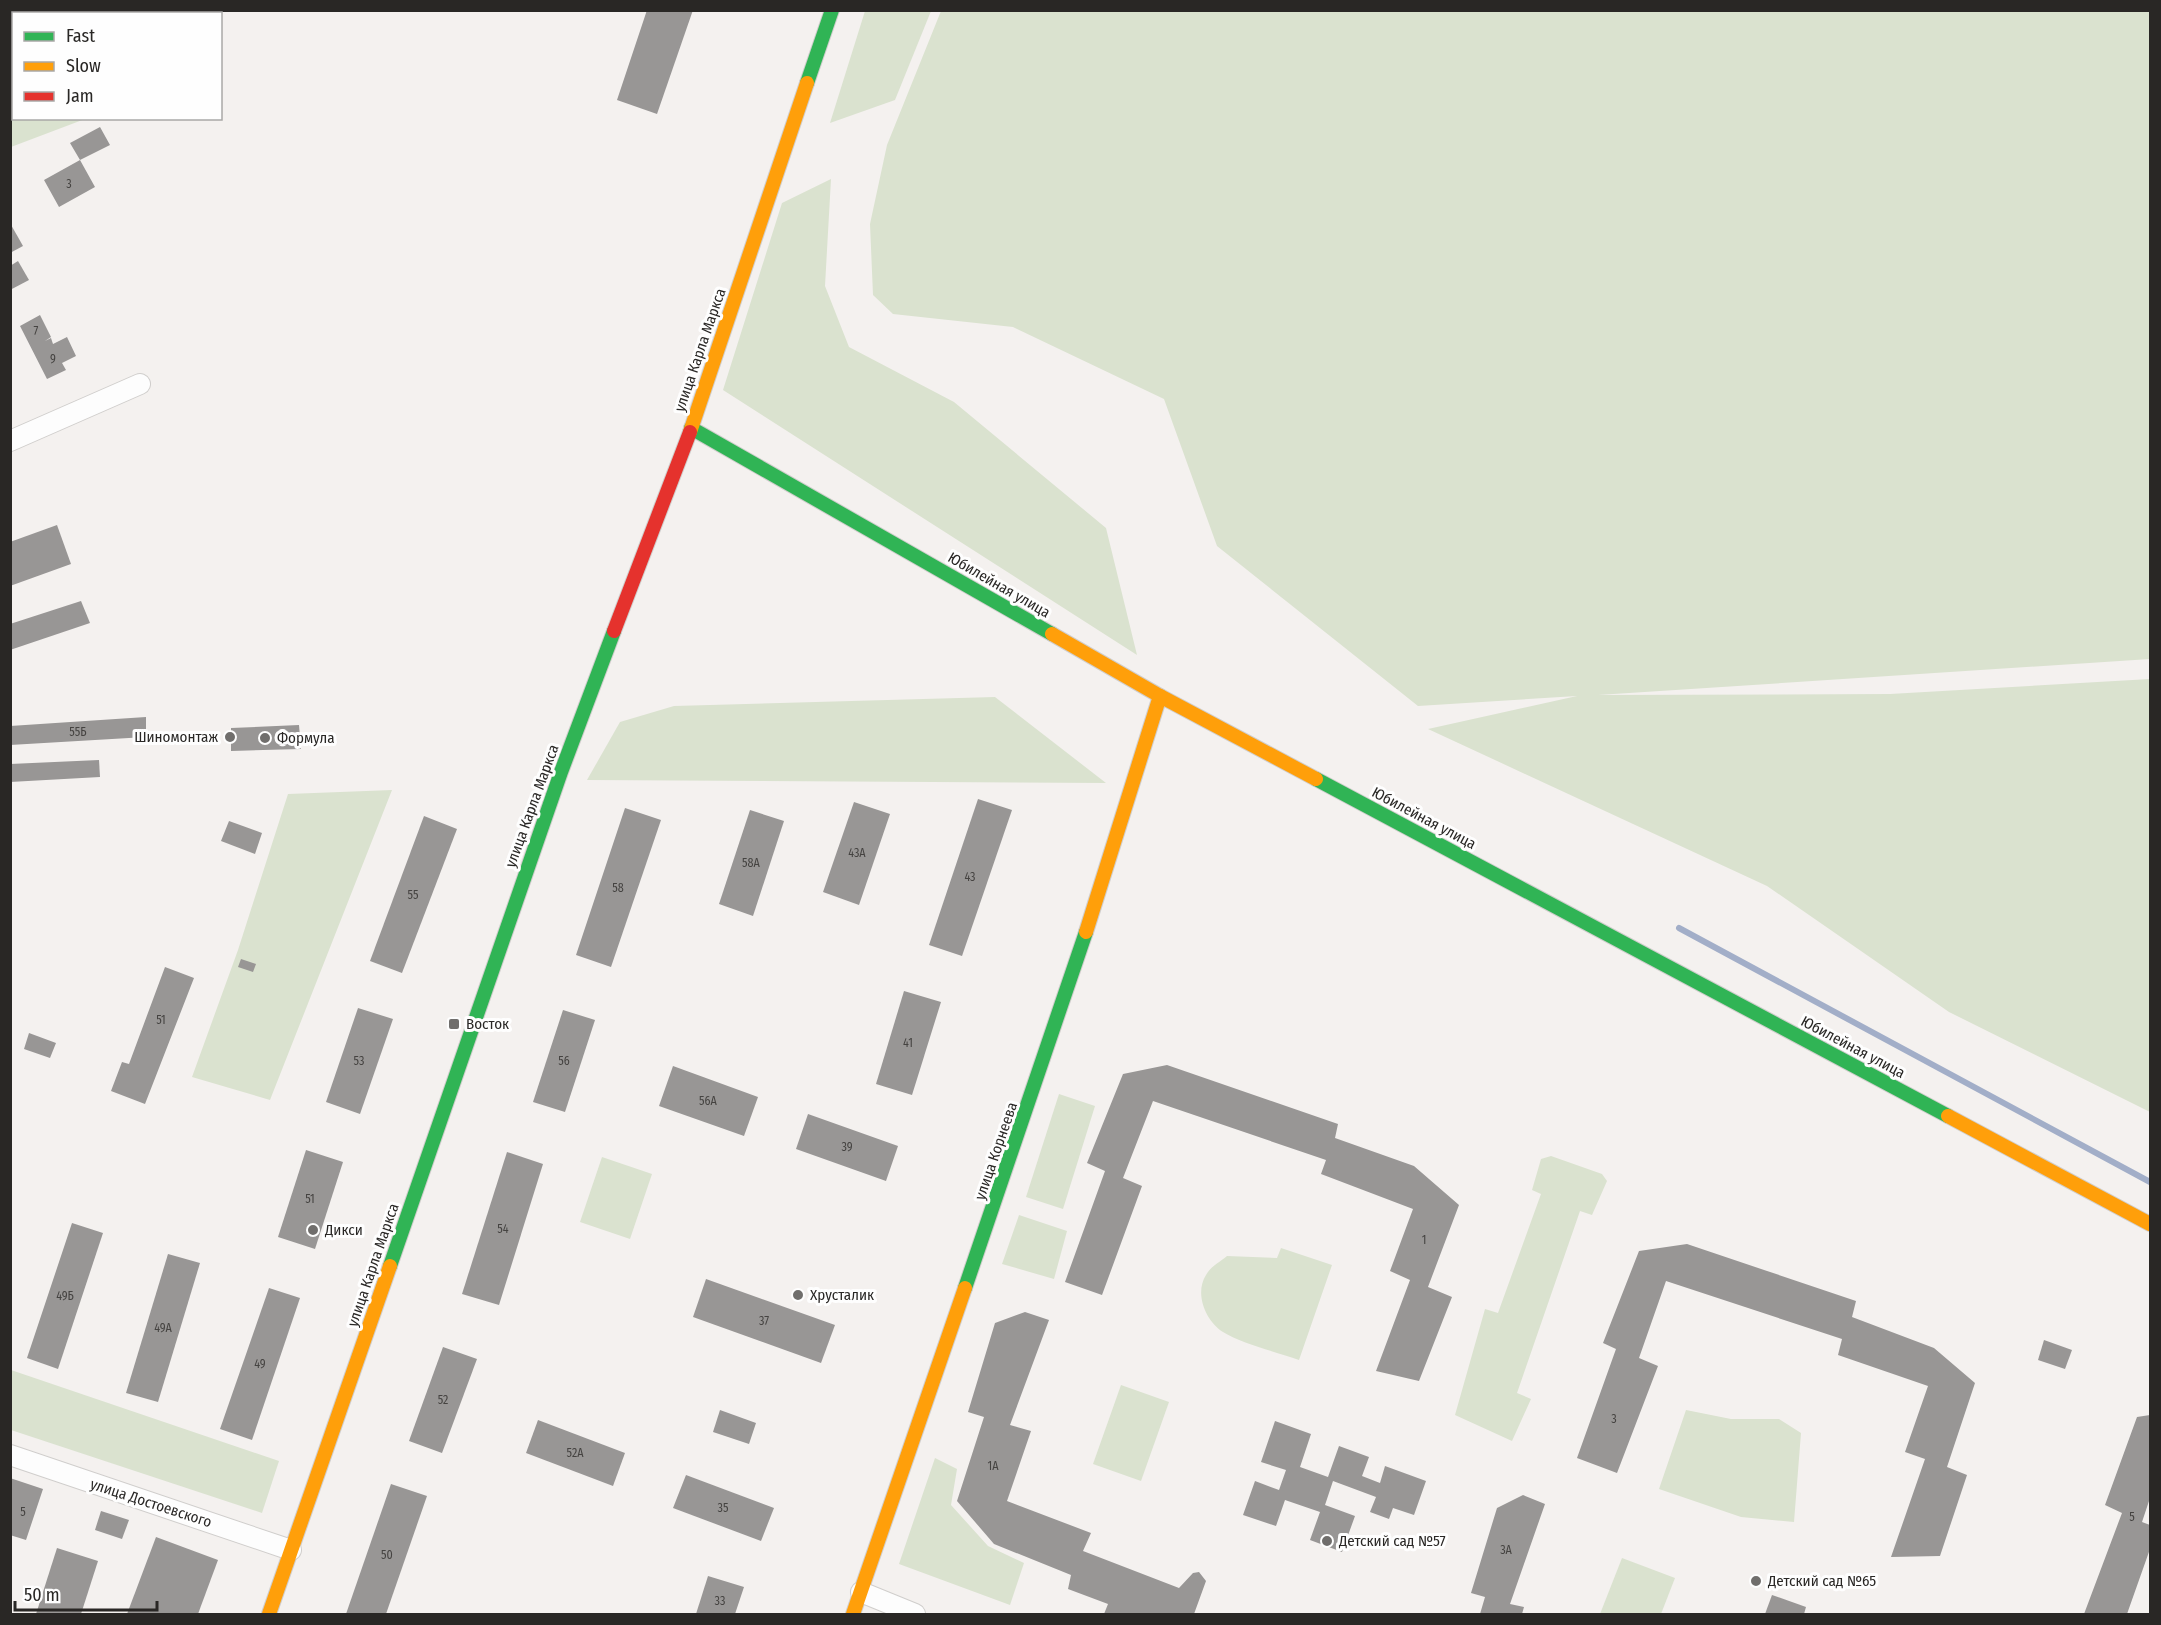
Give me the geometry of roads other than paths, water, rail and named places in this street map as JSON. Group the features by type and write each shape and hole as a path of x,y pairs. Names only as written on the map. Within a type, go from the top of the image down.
{"street":[{"name":"улица Карла Маркса","path":"269,1614 561,772 690,428 832,10"},
{"path":"10,441 140,384"},
{"name":"Юбилейная улица","path":"690,428 1160,696 2151,1224"},
{"name":"улица Корнеева","path":"853,1614 1064,999 1160,696"},
{"name":"улица Достоевского","path":"10,1455 291,1550"},
{"path":"861,1592 915,1614"}],"waterway":[{"path":"1679,928 2150,1182"}],"place":[{"name":"Шиномонтаж","path":"230,737"},
{"name":"Формула","path":"265,738"},
{"name":"Восток","path":"454,1024"},
{"name":"Дикси","path":"313,1230"},
{"name":"Хрусталик","path":"798,1295"},
{"name":"Детский сад №57","path":"1327,1541"},
{"name":"Детский сад №65","path":"1756,1581"}]}
